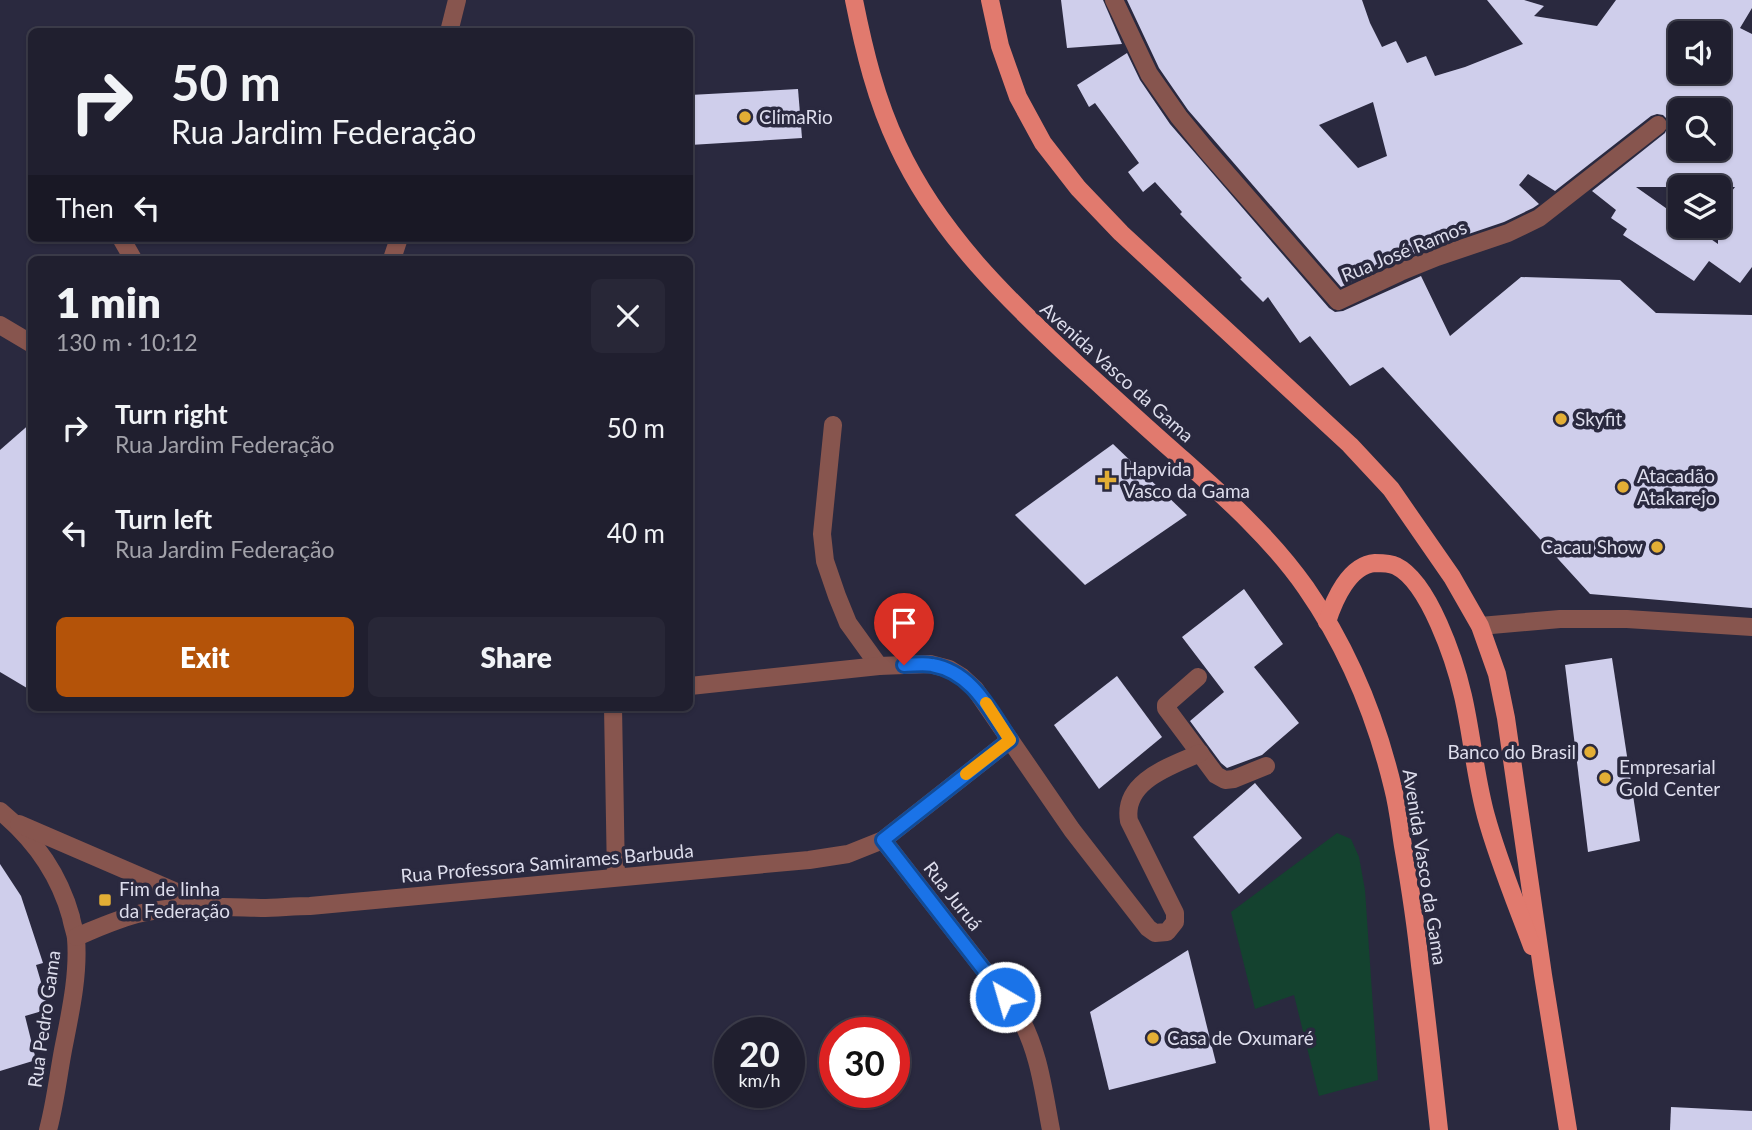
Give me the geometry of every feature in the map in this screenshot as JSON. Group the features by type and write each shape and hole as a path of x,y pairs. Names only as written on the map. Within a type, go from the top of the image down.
{"main road":[{"name":"Avenida Vasco da Gama","path":"854,0 877,95 897,146 945,227 979,268 1025,316 1211,484 1256,529 1306,588 1345,655 1381,742 1394,789 1414,911 1439,1130"},
{"path":"990,0 1000,46 1018,97 1043,143 1078,188 1121,233 1350,445 1383,480 1422,531 1480,626 1497,674 1506,718 1568,1130"},
{"path":"1327,622 1343,586 1355,573 1370,564 1396,566 1425,597 1452,656 1463,696 1485,815 1543,975"}],"street":[{"path":"450,28 457,0"},
{"name":"Rua José Ramos","path":"1114,0 1149,74 1179,117 1338,301 1437,257 1524,227 1658,125"},
{"path":"0,325 28,342"},
{"path":"833,425 822,534 825,561 848,623 879,666"},
{"path":"1480,626 1560,619 1627,619 1752,627"},
{"path":"693,686 879,666 930,664 949,669 975,689 1072,830 1148,928 1155,933 1167,932 1175,922 1175,913 1129,821 1128,806 1147,779 1160,770 1200,753"},
{"path":"1198,677 1166,705 1166,708 1216,775 1225,780 1234,779 1265,766"},
{"path":"613,711 616,877"},
{"name":"Rua Professora Samirames Barbuda","path":"76,937 122,918 145,912 212,907 310,906 809,860 848,854 883,840 1010,740"},
{"name":"Rua Professora Samirames Barbuda","path":"6,816 212,907"},
{"name":"Rua Pedro Gama","path":"6,816 38,850 52,871 65,895 76,937 70,1014 48,1130"},
{"name":"Rua Juruá","path":"883,840 1023,1021 1035,1052 1051,1130"}],"green space":[{"path":"1337,833 1351,839 1359,857 1365,890 1378,1080 1319,1096 1294,995 1255,1009 1231,912"}],"building":[{"path":"1061,0 1103,0 1122,44 1067,48"},
{"path":"1127,0 1362,0 1382,47 1396,41 1407,63 1426,56 1435,76 1523,44 1487,0 1524,0 1544,6 1534,16 1597,26 1616,0 1752,0 1752,8 1740,28 1752,34 1752,267 1740,283 1709,261 1694,281 1623,235 1627,229 1611,218 1616,210 1592,191 1665,133 1668,126 1668,161 1731,161 1731,98 1668,98 1668,122 1663,115 1651,116 1555,191 1528,174 1519,185 1539,204 1533,208 1504,222 1396,261 1341,287 1188,110 1159,68","holes":["1373,102 1387,156 1358,168 1319,125"]},
{"name":"Atacadão Atakarejo","path":"1127,53 1140,80 1170,124 1335,312 1343,311 1421,276 1450,336 1521,277 1620,280 1656,313 1752,315 1752,608 1590,594 1383,367 1350,386 1310,336 1300,343 1268,297 1263,302 1240,279 1242,278 1180,214 1182,212 1155,182 1143,192 1128,172 1139,163 1095,103 1089,107 1077,85"},
{"name":"ClimaRio","path":"798,89 802,138 693,145 693,95"},
{"path":"28,426 28,689 0,672 0,450"},
{"name":"Hapvida Vasco da Gama","path":"1113,444 1187,515 1085,585 1015,515"},
{"path":"1244,589 1283,644 1254,667 1299,723 1262,755 1227,768 1190,721 1224,692 1182,637"},
{"name":"Empresarial Gold Center","path":"1612,658 1640,841 1588,852 1565,665"},
{"path":"1117,676 1162,737 1099,789 1054,725"},
{"path":"1255,783 1302,838 1239,894 1193,837"},
{"path":"0,864 21,896 43,963 36,965 49,1009 25,1016 36,1060 0,1071"},
{"name":"Casa de Oxumaré","path":"1188,950 1216,1063 1109,1090 1090,1012"},
{"path":"1671,1107 1752,1111 1752,1130 1670,1130"}],"slow traffic":[{"path":"966,774 1010,740 986,703"}],"place":[{"name":"ClimaRio","path":"745,117"},
{"name":"Skyfit","path":"1561,419"},
{"name":"Hapvida Vasco da Gama","path":"1107,480"},
{"name":"Atacadão Atakarejo","path":"1623,487"},
{"name":"Cacau Show","path":"1657,547"},
{"name":"Banco do Brasil","path":"1590,752"},
{"name":"Empresarial Gold Center","path":"1605,778"},
{"name":"Fim de linha da Federação","path":"105,900"},
{"name":"Casa de Oxumaré","path":"1153,1038"}],"route":[{"path":"904,665 930,664 949,669 962,677 975,689 1010,740 883,840 1005,997"}]}
